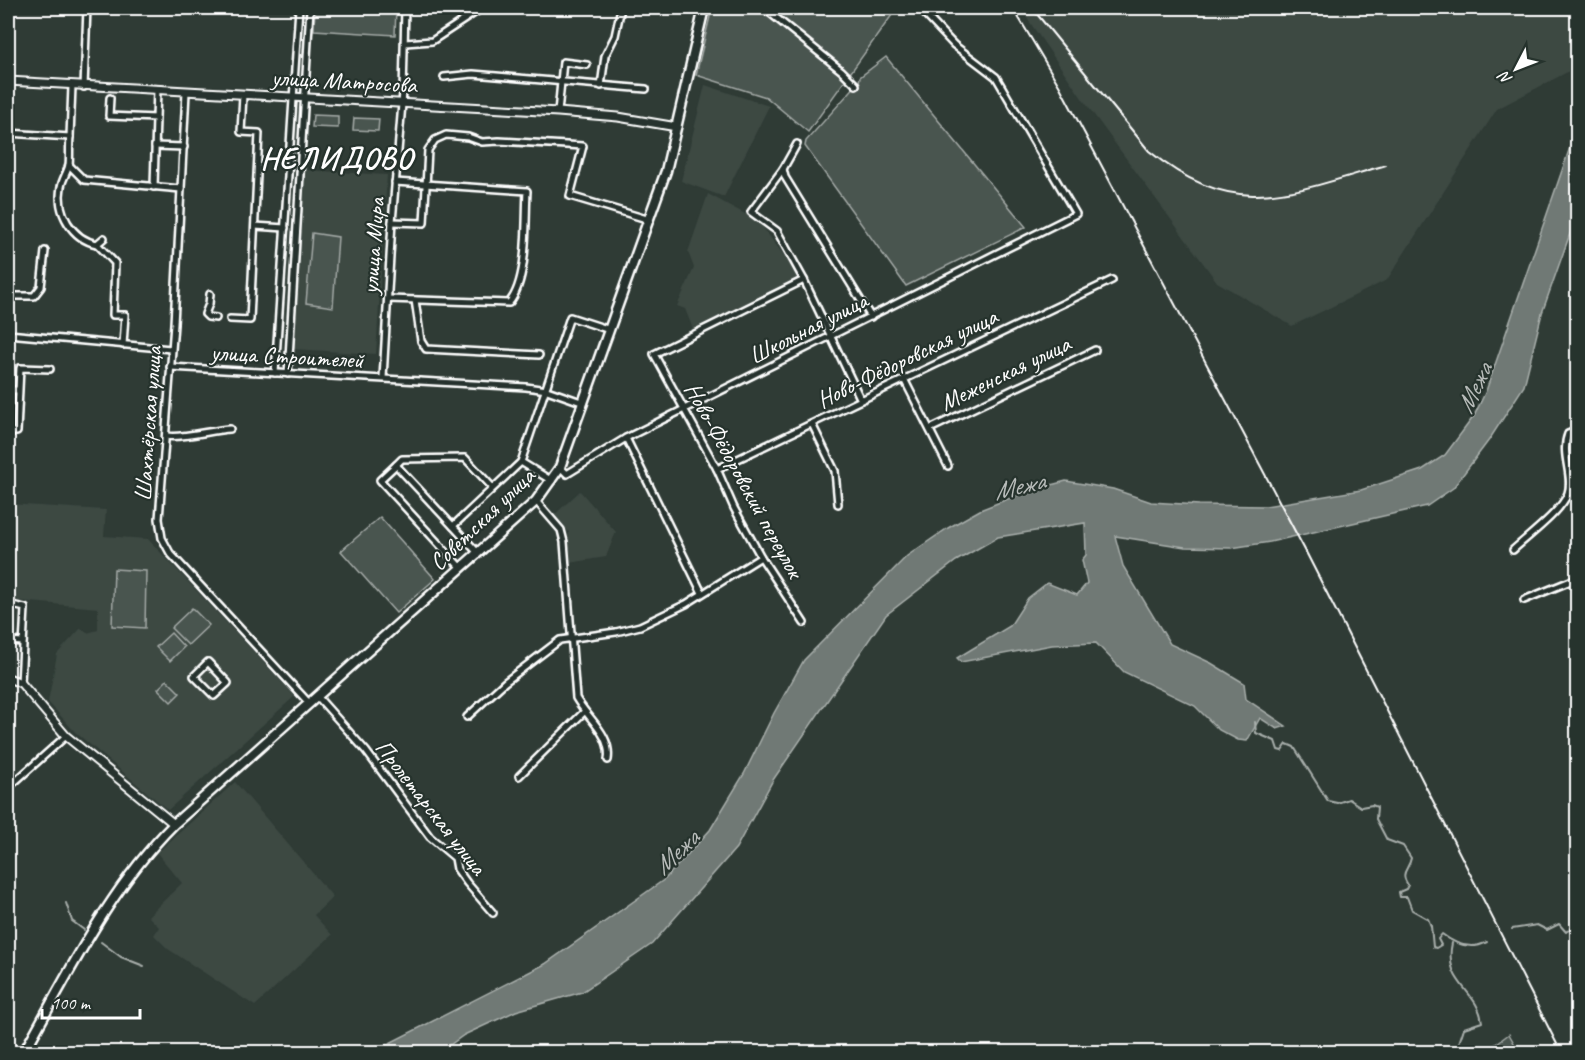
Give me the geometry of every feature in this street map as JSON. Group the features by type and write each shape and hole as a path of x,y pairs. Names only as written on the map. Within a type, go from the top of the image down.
{"main road":[{"name":"Советская улица","path":"24,1053 90,936 125,880 146,853 174,824 536,501 552,481 560,467 650,220 677,127 705,8"},
{"name":"улица Матросова","path":"8,81 558,112 618,117 677,127"},
{"path":"8,678 21,683 66,736 174,824"}],"street":[{"path":"84,87 87,8"},
{"path":"275,373 299,8"},
{"path":"288,374 310,8"},
{"name":"улица Мира","path":"383,378 402,103 405,8"},
{"path":"405,43 432,41 482,8"},
{"path":"601,86 605,56 615,36 621,8"},
{"path":"764,8 850,77 856,85"},
{"name":"Школьная улица","path":"560,467 567,474 626,438 831,338 1076,214 996,77 954,45 919,8"},
{"path":"558,112 563,62 587,65"},
{"path":"444,77 473,74 646,89"},
{"path":"72,86 69,165 60,195 64,216 83,242 97,244 115,263 114,315 125,315 123,345"},
{"path":"154,187 157,90"},
{"name":"Шахтёрская улица","path":"171,349 186,92"},
{"path":"241,132 243,94"},
{"path":"110,98 109,116 156,118"},
{"path":"230,319 250,320 259,133 232,132"},
{"path":"8,133 70,137"},
{"path":"392,222 424,223 428,150 440,136 468,137 483,142 583,146 570,196 650,220"},
{"path":"797,144 783,169 751,212 777,231 804,280 861,400"},
{"path":"156,146 184,147"},
{"path":"69,165 84,180 182,189"},
{"path":"783,169 785,177 871,317"},
{"path":"388,298 509,303 517,293 523,257 527,190 395,182"},
{"path":"255,226 285,228"},
{"path":"97,244 105,238"},
{"path":"8,296 34,296 41,287 45,251"},
{"name":"Ново-Фёдоровский переулок","path":"804,280 654,354 717,469 734,508 761,557 804,623"},
{"name":"Ново-Фёдоровская улица","path":"717,469 1112,280"},
{"path":"210,294 205,314 216,318"},
{"path":"416,300 421,341 426,349 539,355"},
{"path":"453,526 521,462 570,317 610,330"},
{"path":"8,334 171,349 170,368"},
{"name":"Меженская улица","path":"930,429 1095,350"},
{"path":"8,432 17,432 20,368 50,369"},
{"name":"Шахтёрская улица","path":"170,368 159,519 164,545 309,703"},
{"name":"улица Строителей","path":"170,368 383,378 547,390 584,403"},
{"path":"903,379 948,466"},
{"path":"8,390 18,390"},
{"path":"812,424 836,471 838,504"},
{"path":"166,436 175,438 204,430 230,429"},
{"path":"1513,550 1560,505 1569,492 1564,444 1568,434 1578,430"},
{"path":"626,438 702,593"},
{"path":"461,568 380,480 402,459 465,459 493,488"},
{"path":"521,462 552,481"},
{"path":"396,465 478,553"},
{"path":"536,501 561,530 564,542 576,698 584,712 604,736 610,749 608,760"},
{"path":"467,717 543,651 560,640 640,626 702,593 761,557"},
{"path":"1524,600 1578,578"},
{"path":"8,604 25,608 21,683"},
{"path":"8,641 23,642"},
{"path":"208,663 228,683 214,696 194,676 208,663"},
{"name":"Пролетарская улица","path":"317,696 366,751 430,837 455,858 457,869 493,913"},
{"path":"519,776 584,712"},
{"path":"8,788 66,736"},
{"path":"8,1050 15,1053"}],"shaded area":[{"path":"315,8 396,8 395,35 314,30"},
{"path":"712,8 897,8 808,132 766,97 696,75"},
{"path":"1020,8 1577,8 1577,67 1497,109 1387,280 1292,326 1217,282 1086,104"},
{"path":"886,57 1026,227 906,286 805,146 806,141 859,82 860,77"},
{"path":"705,85 769,106 724,197 681,181"},
{"path":"313,115 338,116 338,128 312,127"},
{"path":"354,118 379,119 378,131 353,130"},
{"path":"1577,127 1577,214 1542,313 1524,386 1489,440 1453,488 1427,506 1270,542 1231,548 1185,547 1115,536 1123,566 1170,644 1211,663 1244,683 1246,699 1286,726 1277,729 1260,718 1247,741 1238,740 1219,730 1195,706 1124,672 1096,643 1052,645 961,662 957,658 1010,626 1028,598 1047,583 1077,595 1087,583 1082,560 1086,555 1085,523 998,537 956,561 886,615 773,780 736,848 652,944 582,992 516,1011 464,1035 440,1052 372,1052 545,964 665,879 710,830 744,774 774,713 804,660 907,556 948,528 980,510 1028,491 1066,481 1113,489 1151,502 1266,506 1361,490 1422,470 1445,455 1474,416 1486,391"},
{"path":"304,170 387,175 376,354 292,349"},
{"path":"708,194 758,221 801,278 693,329 685,309 677,306 694,268 688,252"},
{"path":"312,233 338,237 333,307 306,303"},
{"path":"580,491 616,532 606,557 569,563 569,532 553,516"},
{"path":"8,504 106,510 104,536 148,539 295,696 168,810 75,732 48,702 57,654 81,628 87,633 98,630 98,608 8,600"},
{"path":"380,517 435,579 396,613 341,551"},
{"path":"114,569 146,571 145,628 112,626"},
{"path":"192,608 209,625 188,645 171,628"},
{"path":"171,633 184,647 170,661 156,647"},
{"path":"167,680 180,693 171,702 158,689"},
{"path":"235,782 333,897 314,915 332,935 255,1006 168,949 154,935 159,927 148,916 182,883 157,853"},
{"path":"1509,1034 1519,1052 1485,1052"}],"waterway":[{"path":"1255,722 1256,733 1275,741 1278,750 1282,751 1287,744 1294,747 1328,801 1337,803 1349,799 1361,807 1372,805 1377,807 1376,819 1387,840 1403,846 1411,858 1404,874 1408,885 1406,889 1399,892 1400,897 1407,897 1412,910 1428,919 1433,947 1441,945 1438,939 1442,934 1464,945 1476,946 1487,942"},
{"path":"66,903 72,921 84,930"},
{"path":"1512,929 1537,925 1547,930 1559,924 1566,932 1574,926 1578,929"},
{"path":"101,942 121,957 144,966"},
{"path":"1452,943 1452,968 1474,1002 1482,1022 1464,1028 1456,1052"}],"railway":[{"path":"1013,8 1060,87 1306,552 1561,1052"},
{"path":"1032,8 1149,151 1180,173 1209,187 1236,194 1264,195 1321,184 1386,165"}],"district":[{"name":"НЕЛИДОВО","path":"337,158"}],"water label":[{"name":"Межа","path":"1474,388"},
{"name":"Межа","path":"1019,486"},
{"name":"Межа","path":"676,852"}]}
